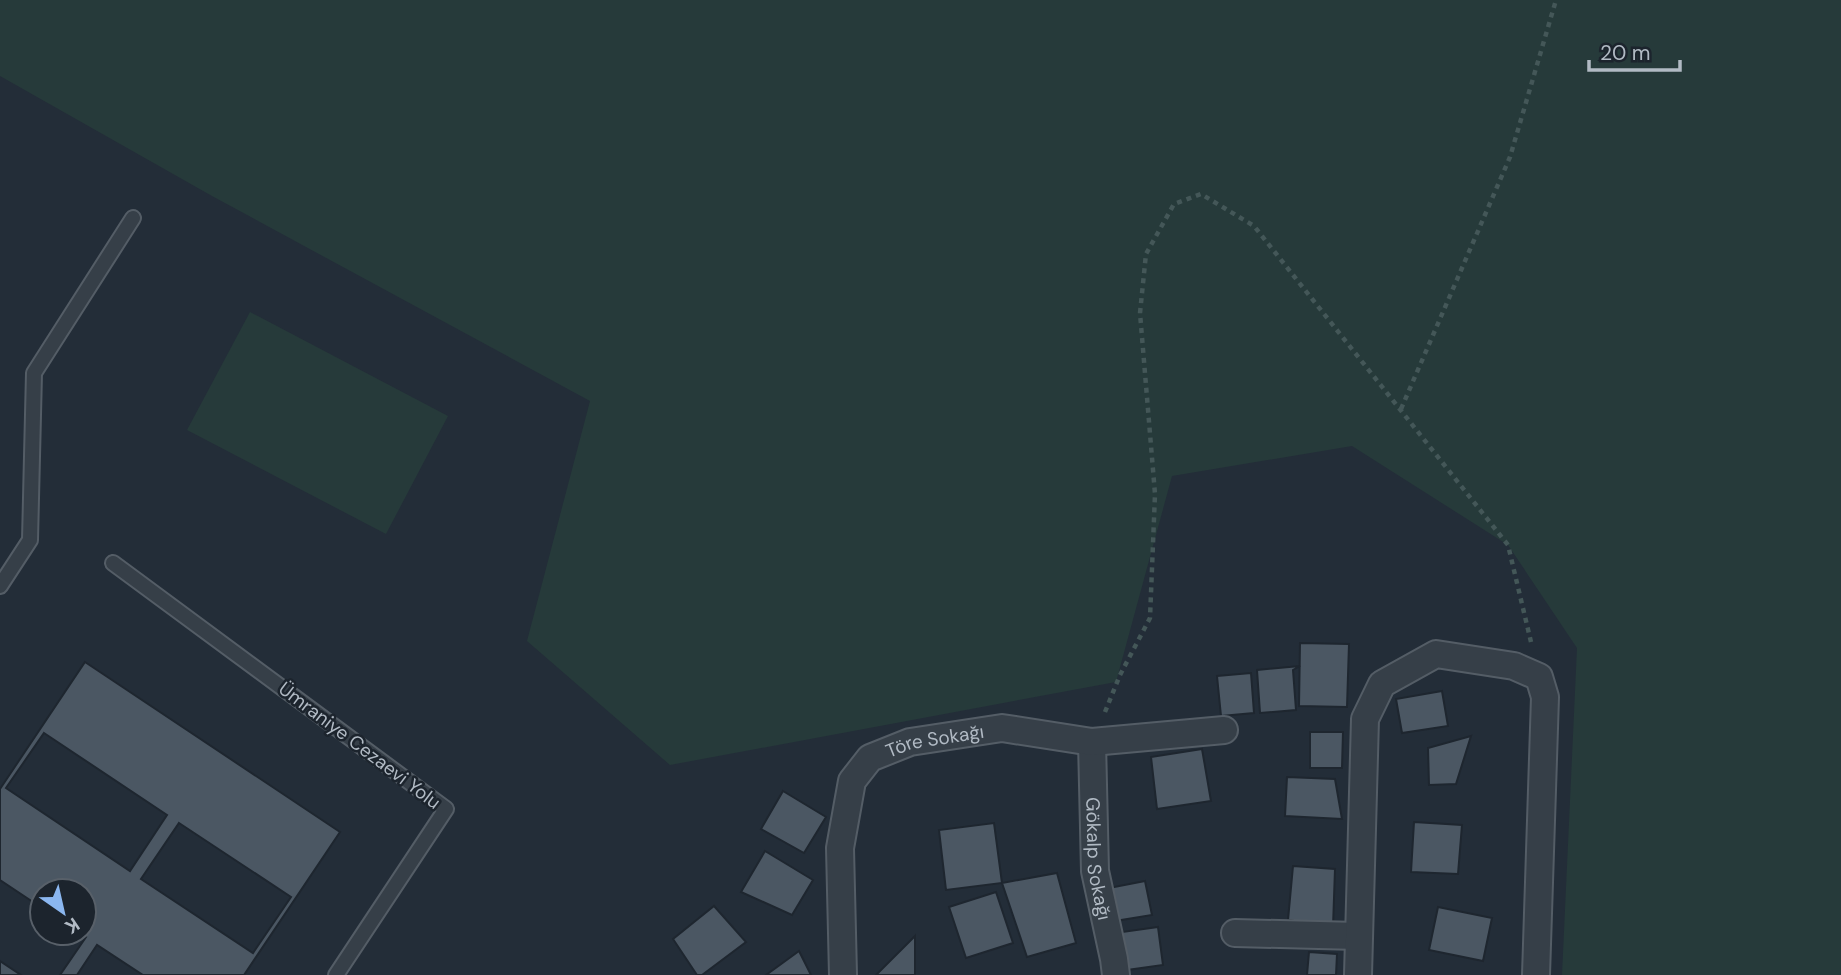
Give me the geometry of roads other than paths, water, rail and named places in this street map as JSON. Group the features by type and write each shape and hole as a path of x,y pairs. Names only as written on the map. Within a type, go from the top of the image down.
{"street":[{"path":"1358,975 1365,719 1382,684 1436,654 1514,666 1539,677 1545,697 1536,975"},
{"name":"Töre Sokağı","path":"843,975 840,848 852,781 870,758 910,742 1002,728 1093,742 1224,730"},
{"name":"Gökalp Sokağı","path":"1093,742 1095,871 1115,975"},
{"path":"1235,933 1358,936"}],"lane":[{"path":"0,586 30,540 34,373 133,218"},
{"name":"Ümraniye Cezaevi Yolu","path":"113,564 446,809 336,975"}]}
